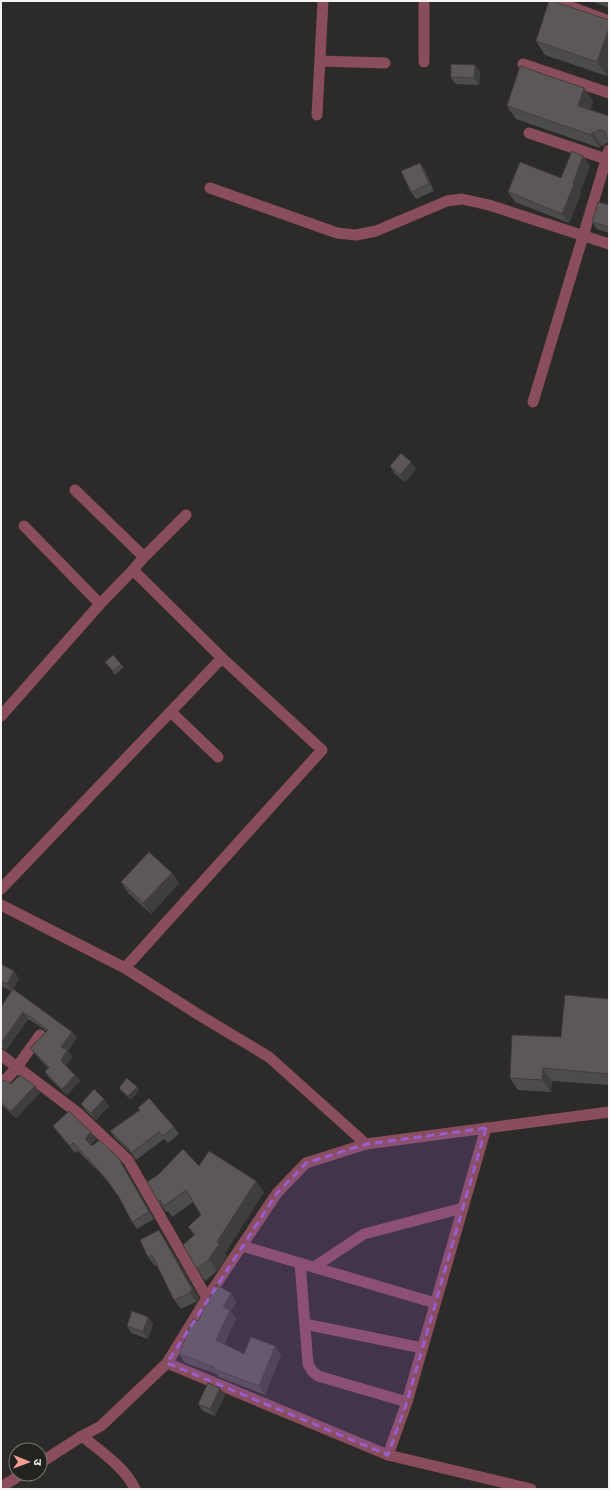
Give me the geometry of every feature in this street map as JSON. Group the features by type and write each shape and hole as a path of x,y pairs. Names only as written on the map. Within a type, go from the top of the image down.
{"street":[{"path":"317,115 323,1"},
{"path":"424,1 424,62"},
{"path":"555,1 609,21"},
{"path":"320,61 384,63"},
{"path":"523,64 609,93"},
{"path":"529,133 608,156 533,402"},
{"path":"210,188 337,233 356,235 376,231 447,201 462,200 489,205 609,244"},
{"path":"75,490 144,557"},
{"path":"1,716 100,604 186,515"},
{"path":"24,526 100,604"},
{"path":"125,968 322,750 222,658 133,570"},
{"path":"1,889 222,658"},
{"path":"171,712 218,757"},
{"path":"1,905 125,968 269,1057 366,1144"},
{"path":"1,1085 17,1067 40,1035"},
{"path":"1,1055 78,1113 128,1160 207,1298"},
{"path":"48,1458 82,1436 101,1426 167,1362 276,1193 306,1162 366,1144 609,1112"},
{"path":"388,1455 407,1402 486,1128"},
{"path":"314,1267 364,1234 463,1208"},
{"path":"242,1246 435,1303"},
{"path":"300,1263 308,1364 312,1371 318,1376 407,1402"},
{"path":"305,1324 422,1348"},
{"path":"167,1362 388,1455 531,1489"},
{"path":"82,1436 116,1465 132,1484 134,1489"}],"highlighted area":[{"path":"486,1128 407,1402 388,1455 167,1363 277,1193 306,1163 366,1144"}],"building":[{"path":"549,1 609,20 609,28 597,62 536,41"},
{"path":"451,64 475,65 474,78 451,77"},
{"path":"520,66 584,88 578,106 609,116 609,138 607,138 605,132 602,130 598,130 594,133 592,132 591,135 507,106"},
{"path":"572,151 583,156 562,214 508,192 520,162 561,178"},
{"path":"420,163 429,184 411,192 401,171"},
{"path":"598,202 609,205 609,227 592,222"},
{"path":"401,453 411,462 400,475 390,466"},
{"path":"113,655 121,664 113,671 105,662"},
{"path":"149,852 172,873 143,903 121,882"},
{"path":"1,964 14,971 7,984 1,981"},
{"path":"13,989 72,1032 61,1047 67,1050 61,1061 75,1075 62,1089 45,1072 49,1067 30,1048 48,1030 39,1023 23,1012 1,1043 1,1007"},
{"path":"565,995 609,999 609,1074 543,1068 542,1080 510,1078 512,1035 561,1037"},
{"path":"20,1075 35,1086 11,1111 1,1102 1,1083 4,1080 11,1084"},
{"path":"127,1078 137,1087 128,1096 119,1088"},
{"path":"94,1089 104,1099 91,1113 81,1104"},
{"path":"149,1098 174,1127 163,1136 159,1132 131,1153 128,1148 110,1131 140,1110 138,1108"},
{"path":"69,1111 91,1132 85,1139 92,1146 99,1140 118,1157 149,1212 132,1222 119,1197 107,1180 73,1143 70,1146 53,1126"},
{"path":"183,1149 199,1166 209,1151 256,1181 217,1242 219,1244 209,1259 197,1269 183,1245 195,1234 188,1227 201,1215 186,1190 164,1206 160,1200 158,1201 147,1182 158,1175"},
{"path":"159,1230 192,1289 190,1293 174,1300 152,1255 148,1257 140,1240"},
{"path":"216,1285 231,1293 223,1307 230,1310 216,1340 244,1354 251,1337 275,1346 259,1386 213,1369 214,1367 179,1354 193,1319 198,1321"},
{"path":"132,1311 148,1317 143,1332 127,1326"},
{"path":"208,1383 220,1388 210,1409 198,1404"}]}
